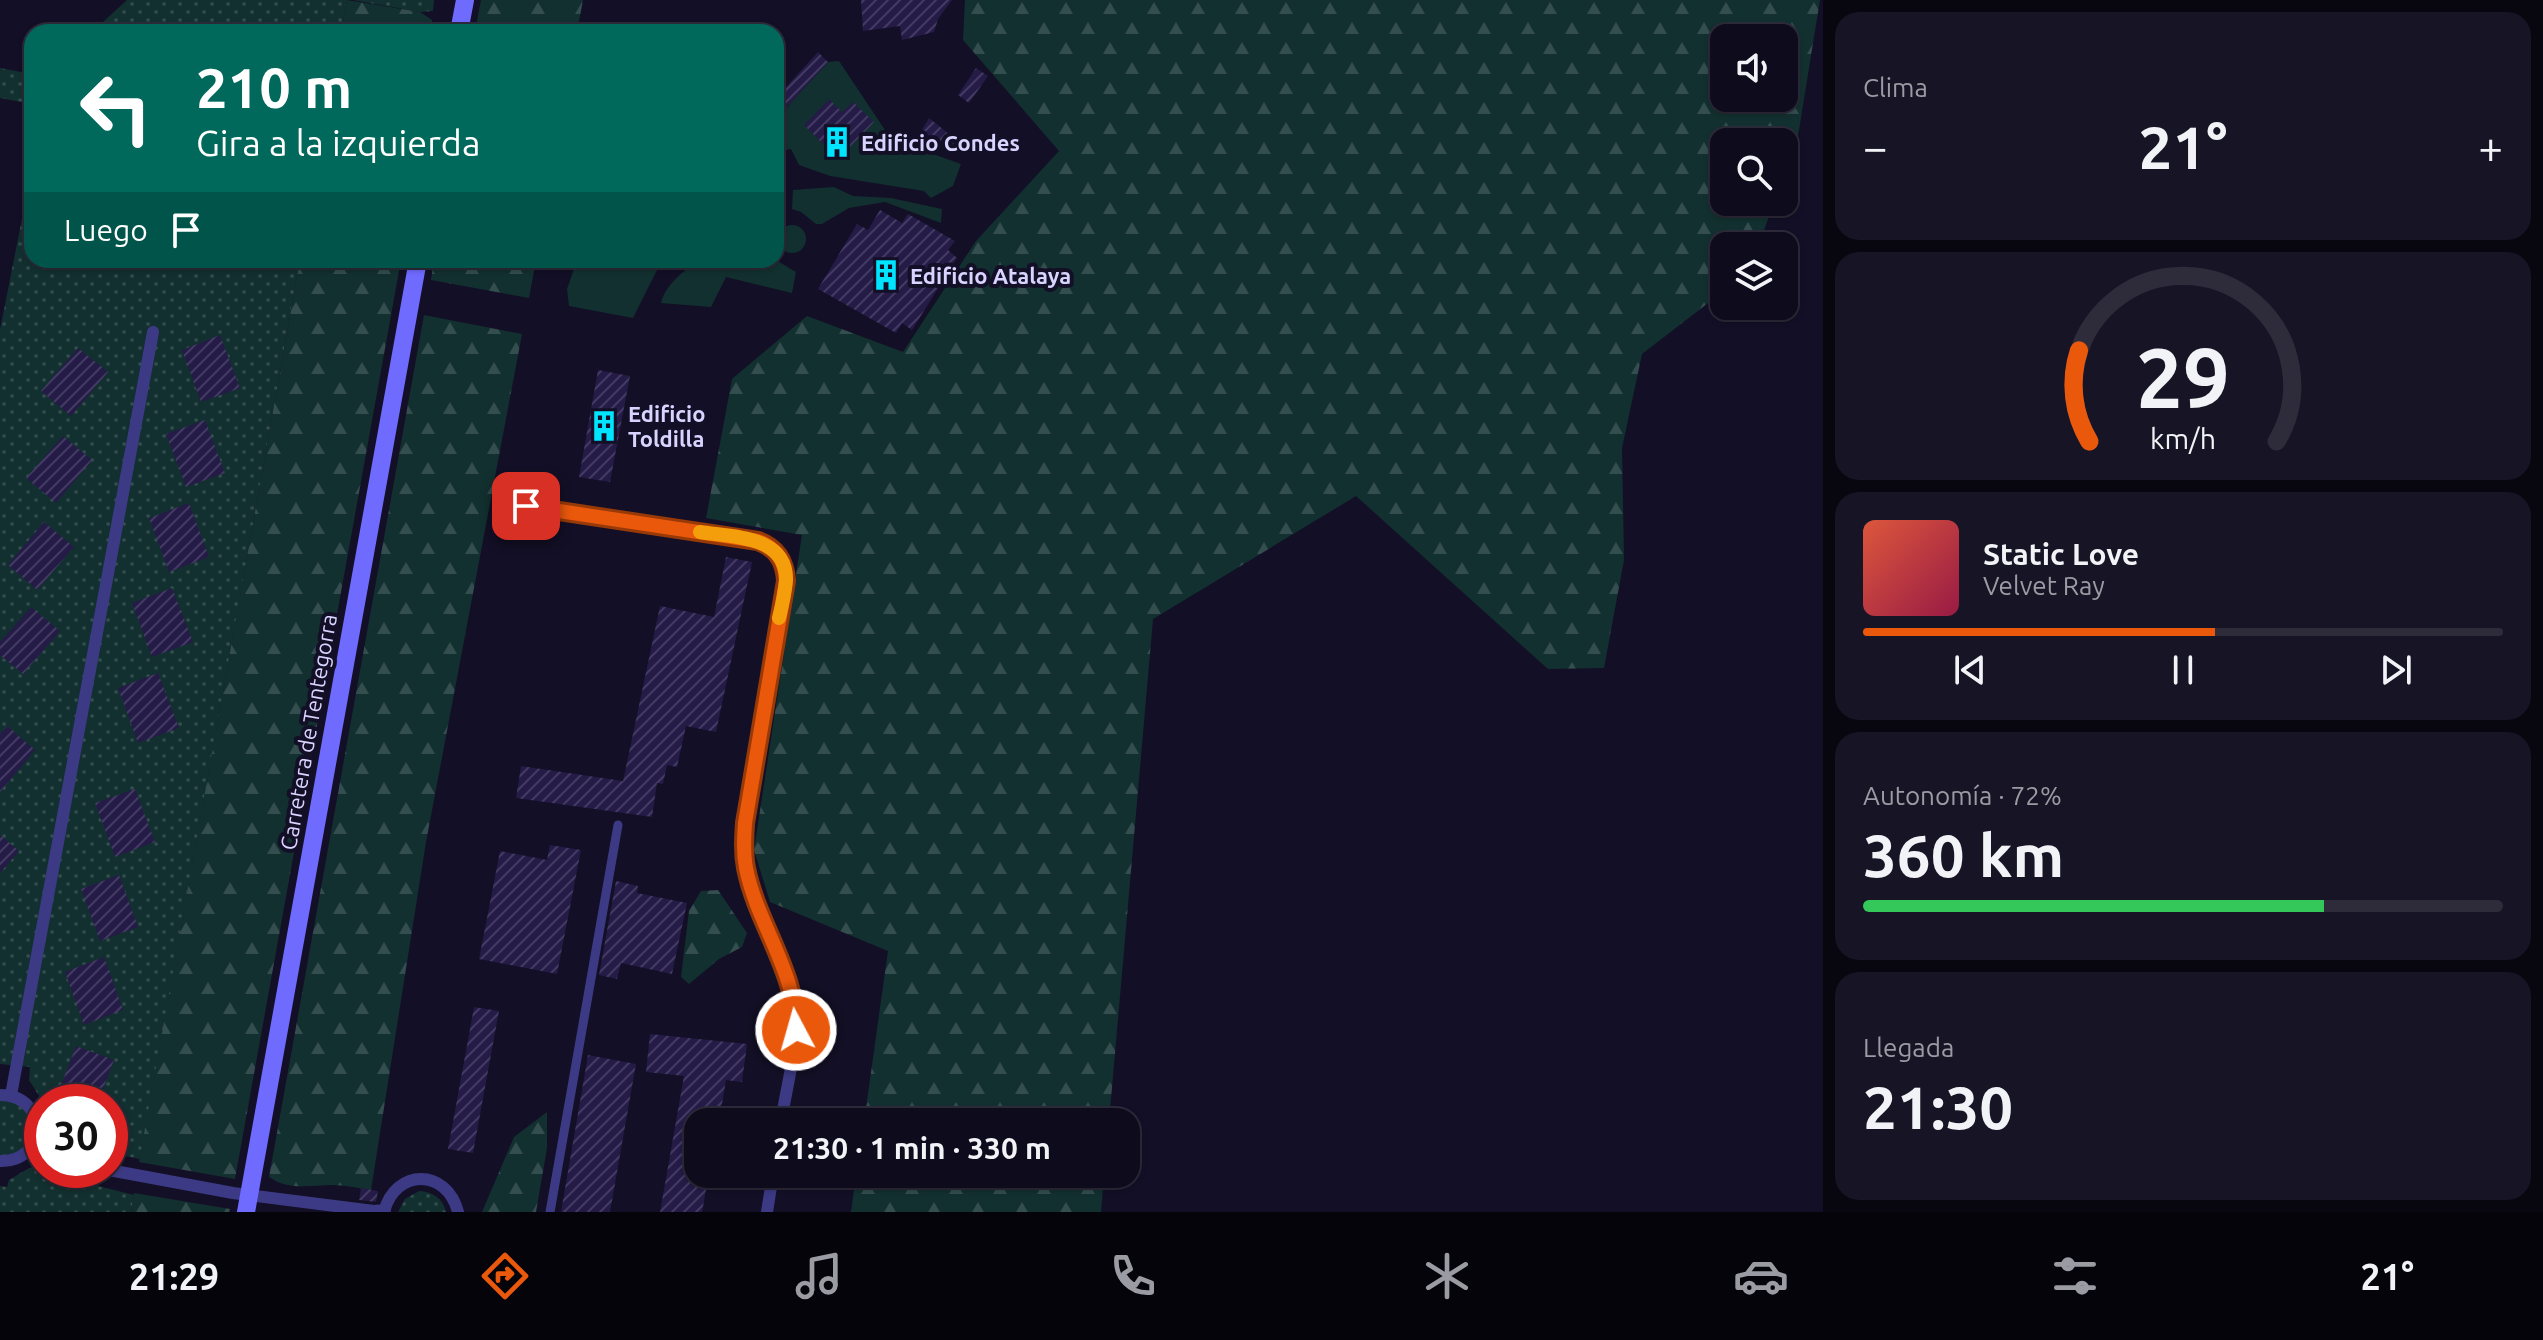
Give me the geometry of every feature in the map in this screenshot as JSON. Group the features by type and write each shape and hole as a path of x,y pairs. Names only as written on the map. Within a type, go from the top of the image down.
{"main road":[{"path":"460,24 465,0"},
{"name":"Carretera de Tentegorra","path":"248,1204 417,268"}],"street":[{"path":"6,1095 153,332"},
{"path":"526,506 758,541 769,545 782,559 786,581 743,848 750,885 788,977 796,1007 796,1030 783,1108"},
{"path":"550,1212 618,825"},
{"path":"0,1161 24,1154"},
{"path":"128,1175 248,1204 380,1211 402,1184 425,1179 437,1182 448,1190 458,1212"},
{"path":"767,1212 771,1188"}],"green space":[{"path":"127,0 347,0 342,24 101,24"},
{"path":"347,0 420,12 432,20 432,24 342,24"},
{"path":"353,0 434,0 433,11 420,12"},
{"path":"481,0 583,0 578,24 476,24"},
{"path":"965,0 1820,0 1798,136 1798,128 1710,128 1710,216 1769,216 1763,232 1710,232 1710,302 1642,354 1622,448 1624,560 1604,668 1548,669 1356,496 1153,619 1110,1108 866,1108 888,951 770,902 754,850 802,535 706,518 732,379 807,316 903,352 976,241 1059,151 963,40"},
{"path":"839,61 891,139 961,164 953,186 931,198 924,191 830,176 799,165 791,149 784,150 784,110 828,62"},
{"path":"0,68 24,72 24,102 0,98"},
{"path":"834,187 853,196 891,198 942,209 941,223 885,202 849,208 822,224 816,224 792,209 793,190"},
{"path":"24,208 24,268 299,268 140,1159 128,1157 128,1084 32,1084 30,1067 0,1064 0,330"},
{"path":"797,226 805,234 802,249 792,253 784,250 784,228"},
{"path":"784,265 796,272 792,293 726,277 711,307 661,303 677,277 689,268 784,268"},
{"path":"299,268 400,268 235,1179 139,1162"},
{"path":"433,268 535,268 529,298 431,280"},
{"path":"574,268 658,268 633,318 569,306 567,289"},
{"path":"424,315 522,334 426,842 371,1190 337,1185 292,1186 269,1177"},
{"path":"718,890 747,933 742,947 719,959 689,984 681,977 689,911 701,891"},
{"path":"0,1095 24,1107 24,1152 0,1161"},
{"path":"547,1112 547,1148 536,1212 482,1212 514,1137"},
{"path":"24,1171 24,1188 106,1188 134,1195 131,1212 0,1212 0,1186 7,1187 9,1180"},
{"path":"854,1188 1103,1188 1101,1212 851,1212"},
{"path":"419,1191 437,1197 446,1212 398,1212 405,1199"},
{"path":"134,1193 230,1209 229,1212 131,1212"}],"building":[{"path":"861,0 952,0 938,19 934,32 902,40 900,26 863,31"},
{"path":"818,52 828,62 784,110 784,89"},
{"path":"976,68 988,76 969,103 958,95"},
{"name":"Edificio Condes","path":"829,99 842,112 853,102 874,122 838,159 804,125"},
{"path":"929,118 959,142 952,152 919,135"},
{"name":"Edificio Atalaya","path":"880,210 902,223 908,214 955,241 948,250 957,258 912,330 902,323 896,333 818,289 857,224 868,230"},
{"path":"220,335 240,388 201,402 182,350"},
{"path":"78,348 108,372 71,416 41,391"},
{"name":"Edificio Toldilla","path":"598,370 630,376 610,482 579,477"},
{"path":"205,420 225,473 186,487 166,434"},
{"path":"63,436 92,460 56,503 26,478"},
{"path":"189,503 209,557 169,572 149,518"},
{"path":"44,522 74,547 37,590 8,565"},
{"path":"726,557 752,562 716,732 686,726 677,767 667,765 663,784 657,783 652,817 516,798 521,766 623,781 660,606 714,617"},
{"path":"172,588 193,642 152,657 132,603"},
{"path":"31,607 60,631 23,674 0,655 0,642"},
{"path":"158,673 179,728 138,743 118,688"},
{"path":"7,726 35,750 0,792 0,734"},
{"path":"135,789 155,842 115,857 95,803"},
{"path":"0,835 19,851 0,873"},
{"path":"550,845 581,850 557,974 479,959 500,851 547,860"},
{"path":"119,875 138,927 100,941 81,889"},
{"path":"616,881 638,886 637,893 687,903 672,974 621,963 617,979 599,975"},
{"path":"104,957 123,1010 84,1025 65,972"},
{"path":"474,1007 499,1011 473,1153 448,1149"},
{"path":"650,1034 747,1044 742,1082 726,1080 721,1108 684,1108 684,1188 706,1188 702,1212 660,1212 684,1076 646,1072"},
{"path":"76,1046 114,1060 105,1084 61,1084"},
{"path":"588,1055 636,1064 610,1212 561,1212"},
{"path":"361,1188 378,1191 376,1202 359,1200"}],"slow traffic":[{"path":"700,532 758,541 776,552 782,559 786,581 779,618"}],"place":[{"name":"Edificio Condes","path":"837,142"},
{"name":"Edificio Atalaya","path":"886,275"},
{"name":"Edificio Toldilla","path":"604,426"}],"route":[{"path":"526,506 758,541 769,545 782,559 786,581 743,848 750,885 788,977 796,1007 796,1030"}]}
